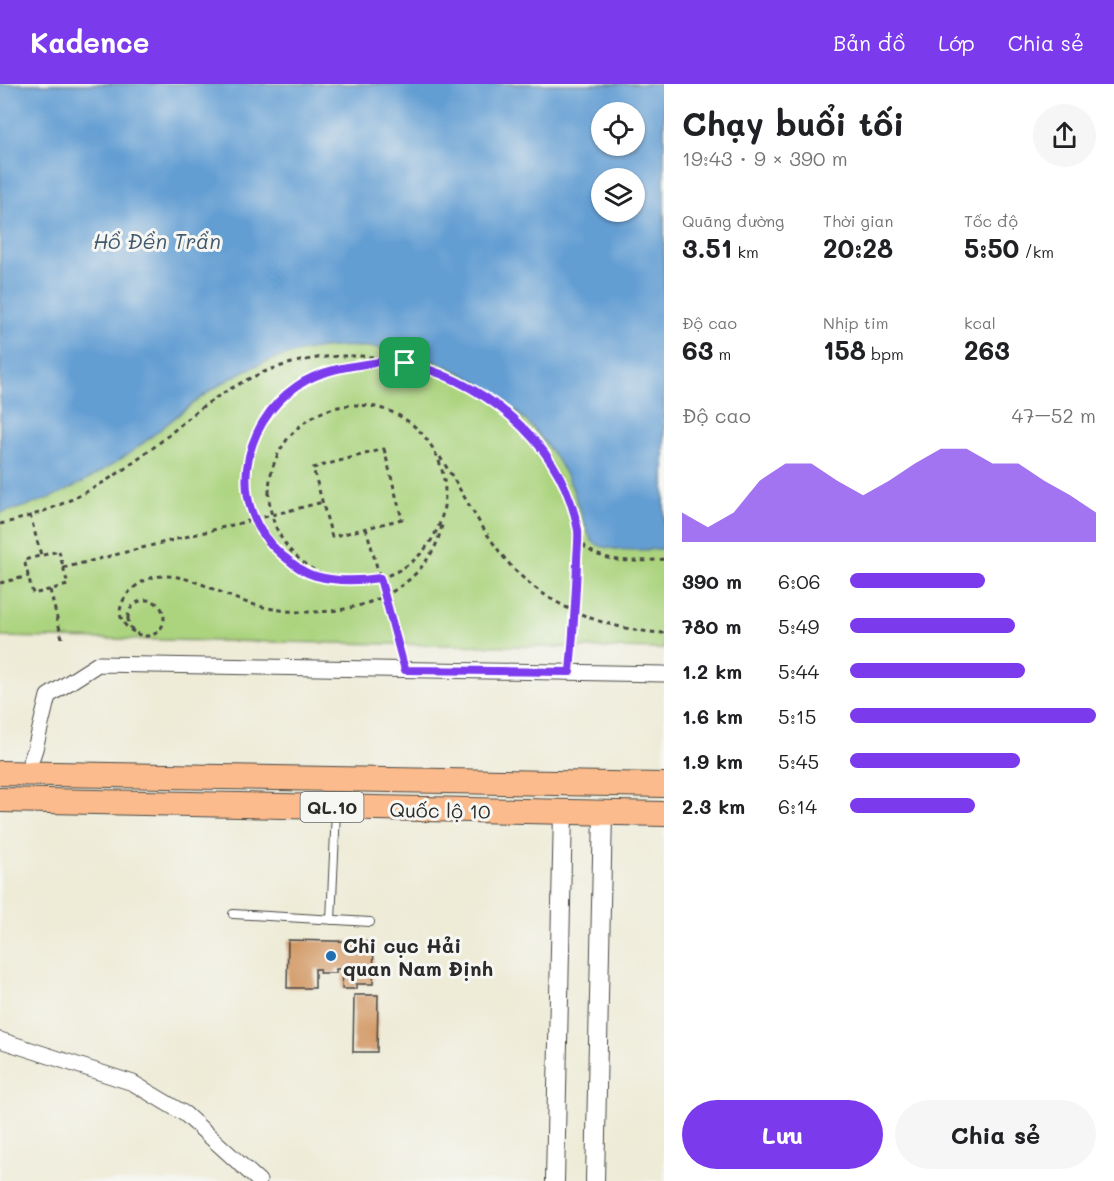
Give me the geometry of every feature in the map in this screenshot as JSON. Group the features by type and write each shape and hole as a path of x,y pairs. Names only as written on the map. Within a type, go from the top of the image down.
{"highway":[{"name":"Quốc lộ 10","path":"0,773 664,785"},
{"name":"Quốc lộ 10","path":"0,800 664,814"}],"street":[{"path":"27,773 48,696 98,664 664,674"},
{"path":"555,1181 563,812"},
{"path":"595,1181 603,813"},
{"path":"0,1040 133,1083 185,1114 259,1181"}],"lane":[{"path":"331,920 337,807"},
{"path":"233,914 370,922"}],"path":[{"path":"0,524 71,500 99,485 151,450 213,399 264,372 320,358 351,356 393,360 430,369 478,392 517,421 531,436 559,475 585,547 594,555 607,559 664,559"},
{"path":"393,360 345,367 317,375 297,385 265,417 254,436 248,455 248,490 256,519 261,531 276,550 294,566 315,576 362,581 380,578 401,570 418,557 431,542 441,523 446,503"},
{"path":"341,580 321,574 289,549 271,515 268,492 271,472 278,453 289,436 304,422 321,412 341,406 362,404 383,408 402,416 418,428 432,444 502,556 534,587 575,611 600,621 664,633"},
{"path":"134,632 127,622 127,616 132,605 137,602 149,600 159,606 164,623 157,633 145,636 134,632 127,628 120,619 121,606 128,592 134,585 151,577 186,578 249,604 302,612 345,609 373,601 384,595 408,579 432,552 441,530 446,503 446,483 441,463 432,444"},
{"path":"384,449 402,519 366,528 332,537 313,468 384,449"},
{"path":"63,568 323,502"},
{"path":"30,515 41,555"},
{"path":"366,528 405,670"},
{"path":"570,672 578,530"},
{"path":"59,551 63,568 68,585 33,594 24,560 59,551"},
{"path":"0,583 29,576"},
{"path":"51,590 62,638"}],"green space":[{"name":"Hồ Đền Trần","path":"0,84 664,84 664,649 0,637"}],"water":[{"name":"Hồ Đền Trần","path":"0,84 664,84 664,549 617,549 607,548 593,542 570,483 554,455 534,429 485,387 458,371 428,359 397,351 364,347 307,351 252,368 207,393 106,469 73,488 19,509 0,513"}],"building":[{"name":"Chi cục Hải quan Nam Định","path":"288,940 374,942 373,984 356,984 356,989 342,989 343,969 336,969 336,973 319,973 320,969 315,969 315,988 287,988"},
{"path":"354,995 378,995 377,1052 353,1052"}],"place":[{"name":"Chi cục Hải quan Nam Định","path":"331,956"}],"route":[{"path":"393,360 405,363 430,369 455,380 499,406 531,436 559,475 578,530 570,672 405,670 380,578 362,581 315,576 294,566 276,550 261,531 250,502 246,479 248,455 254,436 265,417 297,385 317,375 345,367 393,360"}]}
